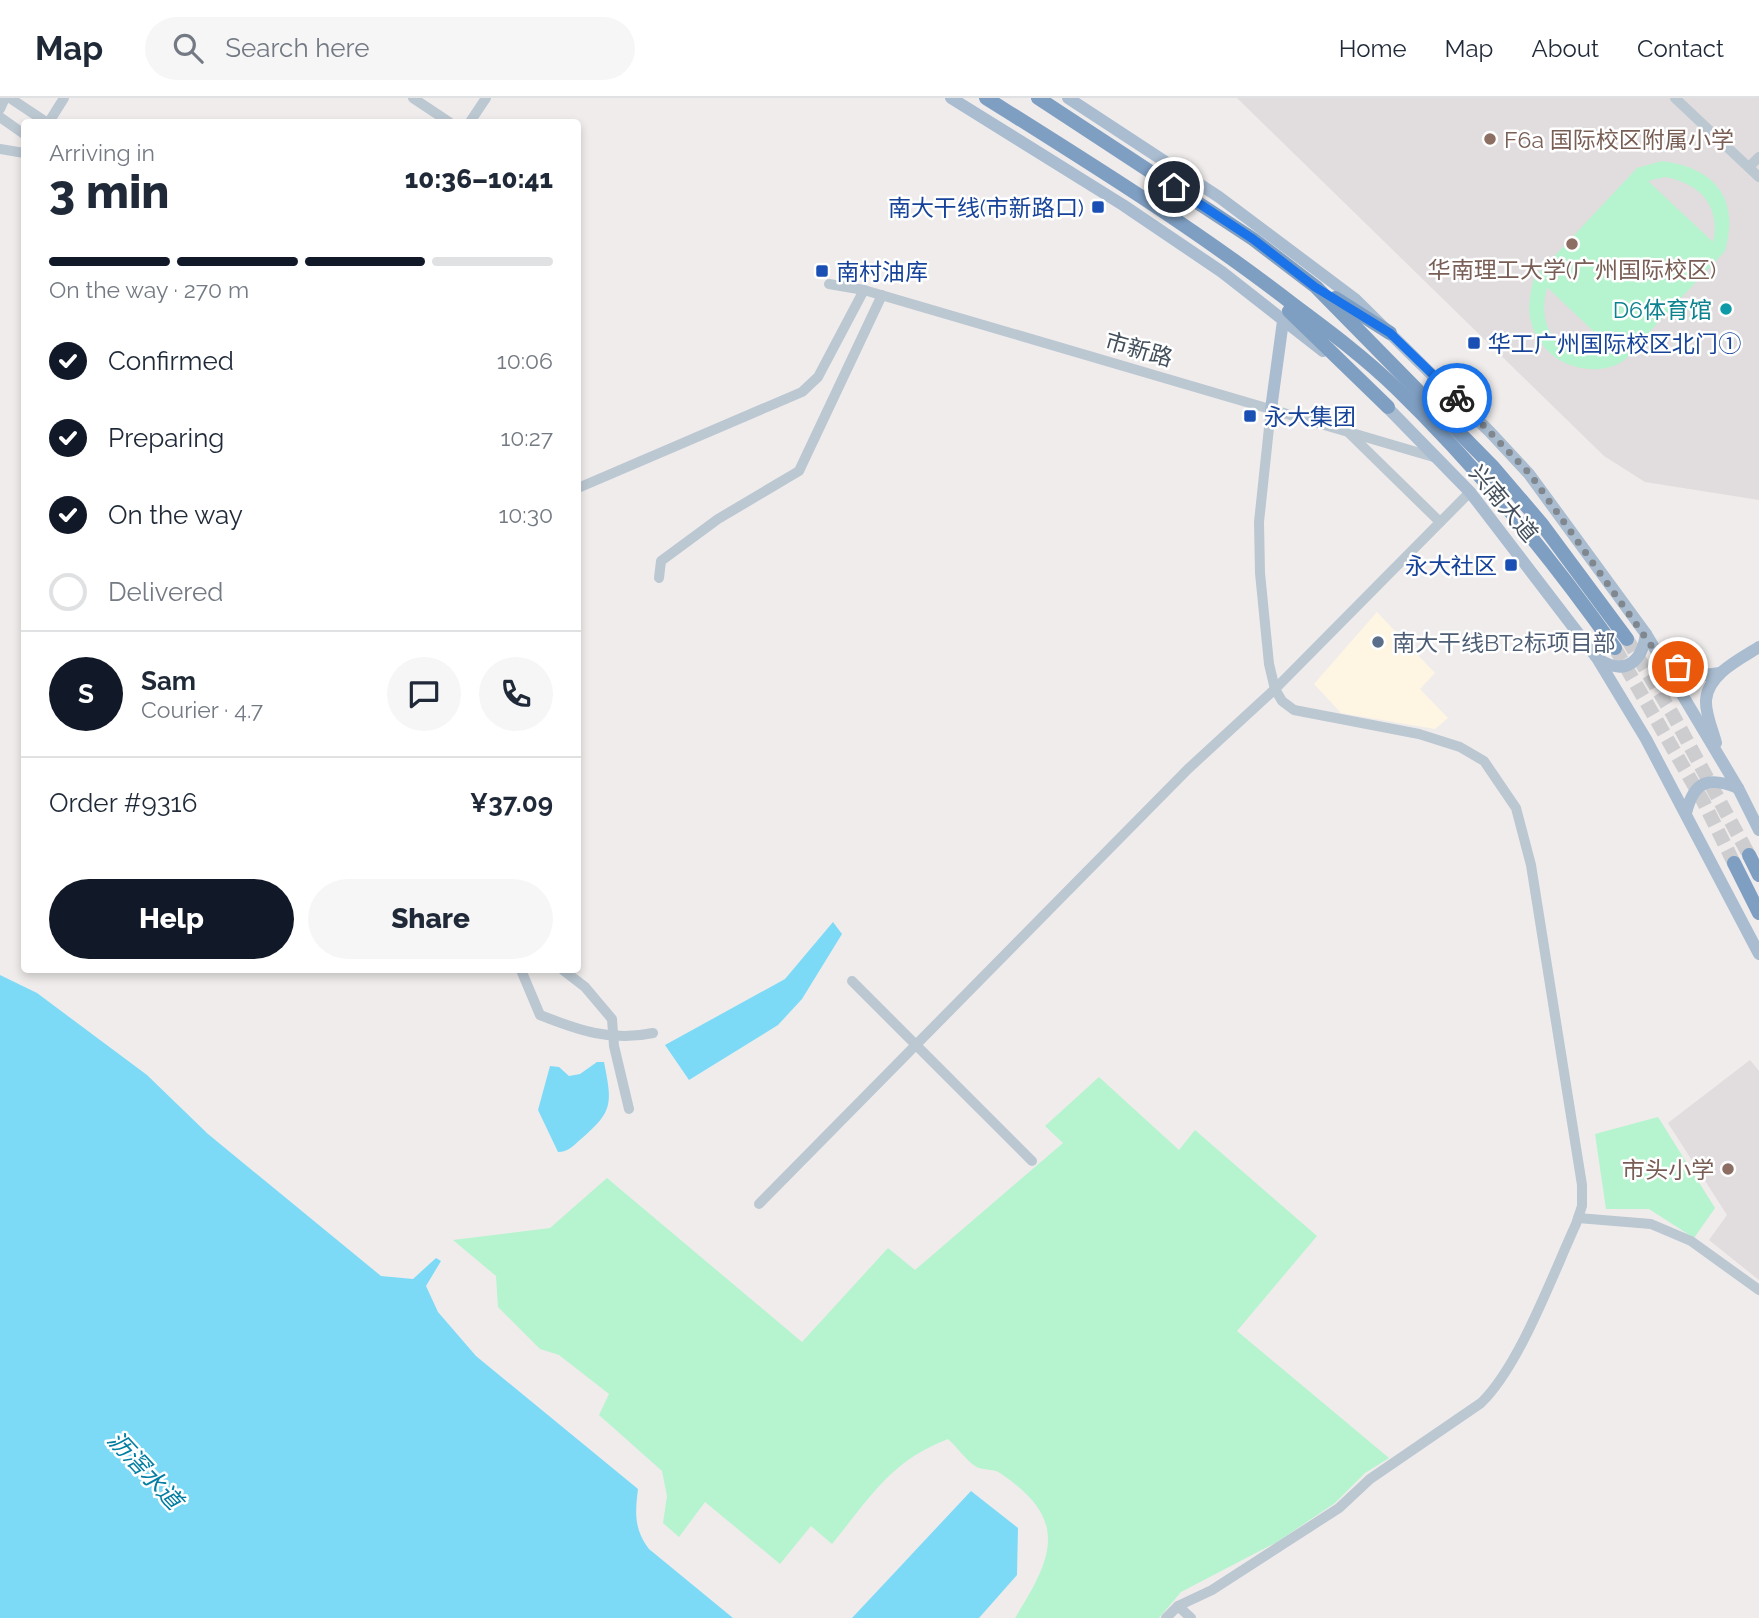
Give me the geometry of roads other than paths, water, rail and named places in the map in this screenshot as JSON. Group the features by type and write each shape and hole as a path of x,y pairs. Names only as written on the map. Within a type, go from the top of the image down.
{"highway":[{"path":"986,98 1140,195 1243,266 1395,387 1488,485 1581,600 1615,648"},
{"path":"1038,98 1253,239 1315,287 1390,333"},
{"path":"1243,266 1388,407"},
{"path":"1315,287 1494,468 1541,523 1627,639"},
{"path":"1749,855 1759,875"},
{"path":"1734,863 1759,913"}],"main road":[{"name":"兴南大道","path":"951,98 1123,205 1222,272 1388,407 1470,492 1597,658 1686,813 1759,954"},
{"name":"兴南大道","path":"1068,98 1262,228 1355,299 1530,474 1646,634 1738,788 1759,830"},
{"path":"1270,409 1283,321"},
{"path":"1597,658 1612,667 1624,668 1636,662 1644,650 1646,634"},
{"path":"1660,658 1697,676 1720,673 1759,647"},
{"path":"1719,757 1706,700 1720,673"},
{"path":"1686,813 1690,795 1705,782 1719,781 1738,788"}],"street":[{"path":"0,109 8,98 43,119"},
{"path":"50,119 64,98"},
{"path":"413,98 444,119"},
{"path":"472,119 486,98"},
{"path":"1675,98 1759,177"},
{"path":"0,117 21,132"},
{"path":"0,149 21,152"},
{"path":"1749,167 1759,157"},
{"name":"市新路","path":"829,284 882,295 1437,458"},
{"path":"581,487 802,392 818,377 864,290"},
{"path":"659,578 661,561 718,519 799,471 882,295"},
{"path":"1166,1618 1178,1606 1212,1590 1339,1508 1370,1479 1481,1403 1494,1390 1514,1357 1578,1218 1582,1185 1531,865 1516,808 1484,761 1460,747 1419,734 1294,709 1282,701 1275,689 1269,664 1259,522 1270,409"},
{"path":"1347,431 1440,522"},
{"path":"759,1204 1188,769 1275,689 1470,492"},
{"path":"522,973 540,1015 593,1035 653,1033"},
{"path":"566,973 602,1005 612,1019 629,1109"},
{"path":"852,981 1032,1161"},
{"path":"1578,1218 1651,1224 1691,1241 1759,1290"},
{"path":"1178,1606 1191,1618"}],"water":[{"path":"833,922 842,934 802,999 778,1025 689,1080 665,1045 785,979"},
{"name":"沥滘水道","path":"0,975 37,993 147,1075 208,1134 381,1276 413,1279 436,1258 441,1261 426,1286 438,1312 476,1356 638,1489 637,1520 649,1549 733,1618 0,1618"},
{"path":"597,1062 604,1062 607,1076 609,1097 605,1113 573,1146 558,1152 538,1110 550,1066 559,1067 569,1076 580,1074"},
{"path":"971,1491 1018,1528 1017,1575 979,1618 852,1618"}],"tunnel":[{"path":"1627,639 1673,715 1749,855"},
{"path":"1615,648 1703,801 1734,863"}],"place":[{"name":"F6a 国际校区附属小学","path":"1490,139"},
{"name":"南大干线(市新路口)","path":"1098,207"},
{"name":"华南理工大学(广州国际校区)","path":"1572,244"},
{"name":"南村油库","path":"822,271"},
{"name":"D6体育馆","path":"1726,309"},
{"name":"华工广州国际校区北门①","path":"1474,343"},
{"name":"永大集团","path":"1250,416"},
{"name":"永大社区","path":"1511,565"},
{"name":"南大干线BT2标项目部","path":"1378,642"},
{"name":"市头小学","path":"1728,1169"}]}
